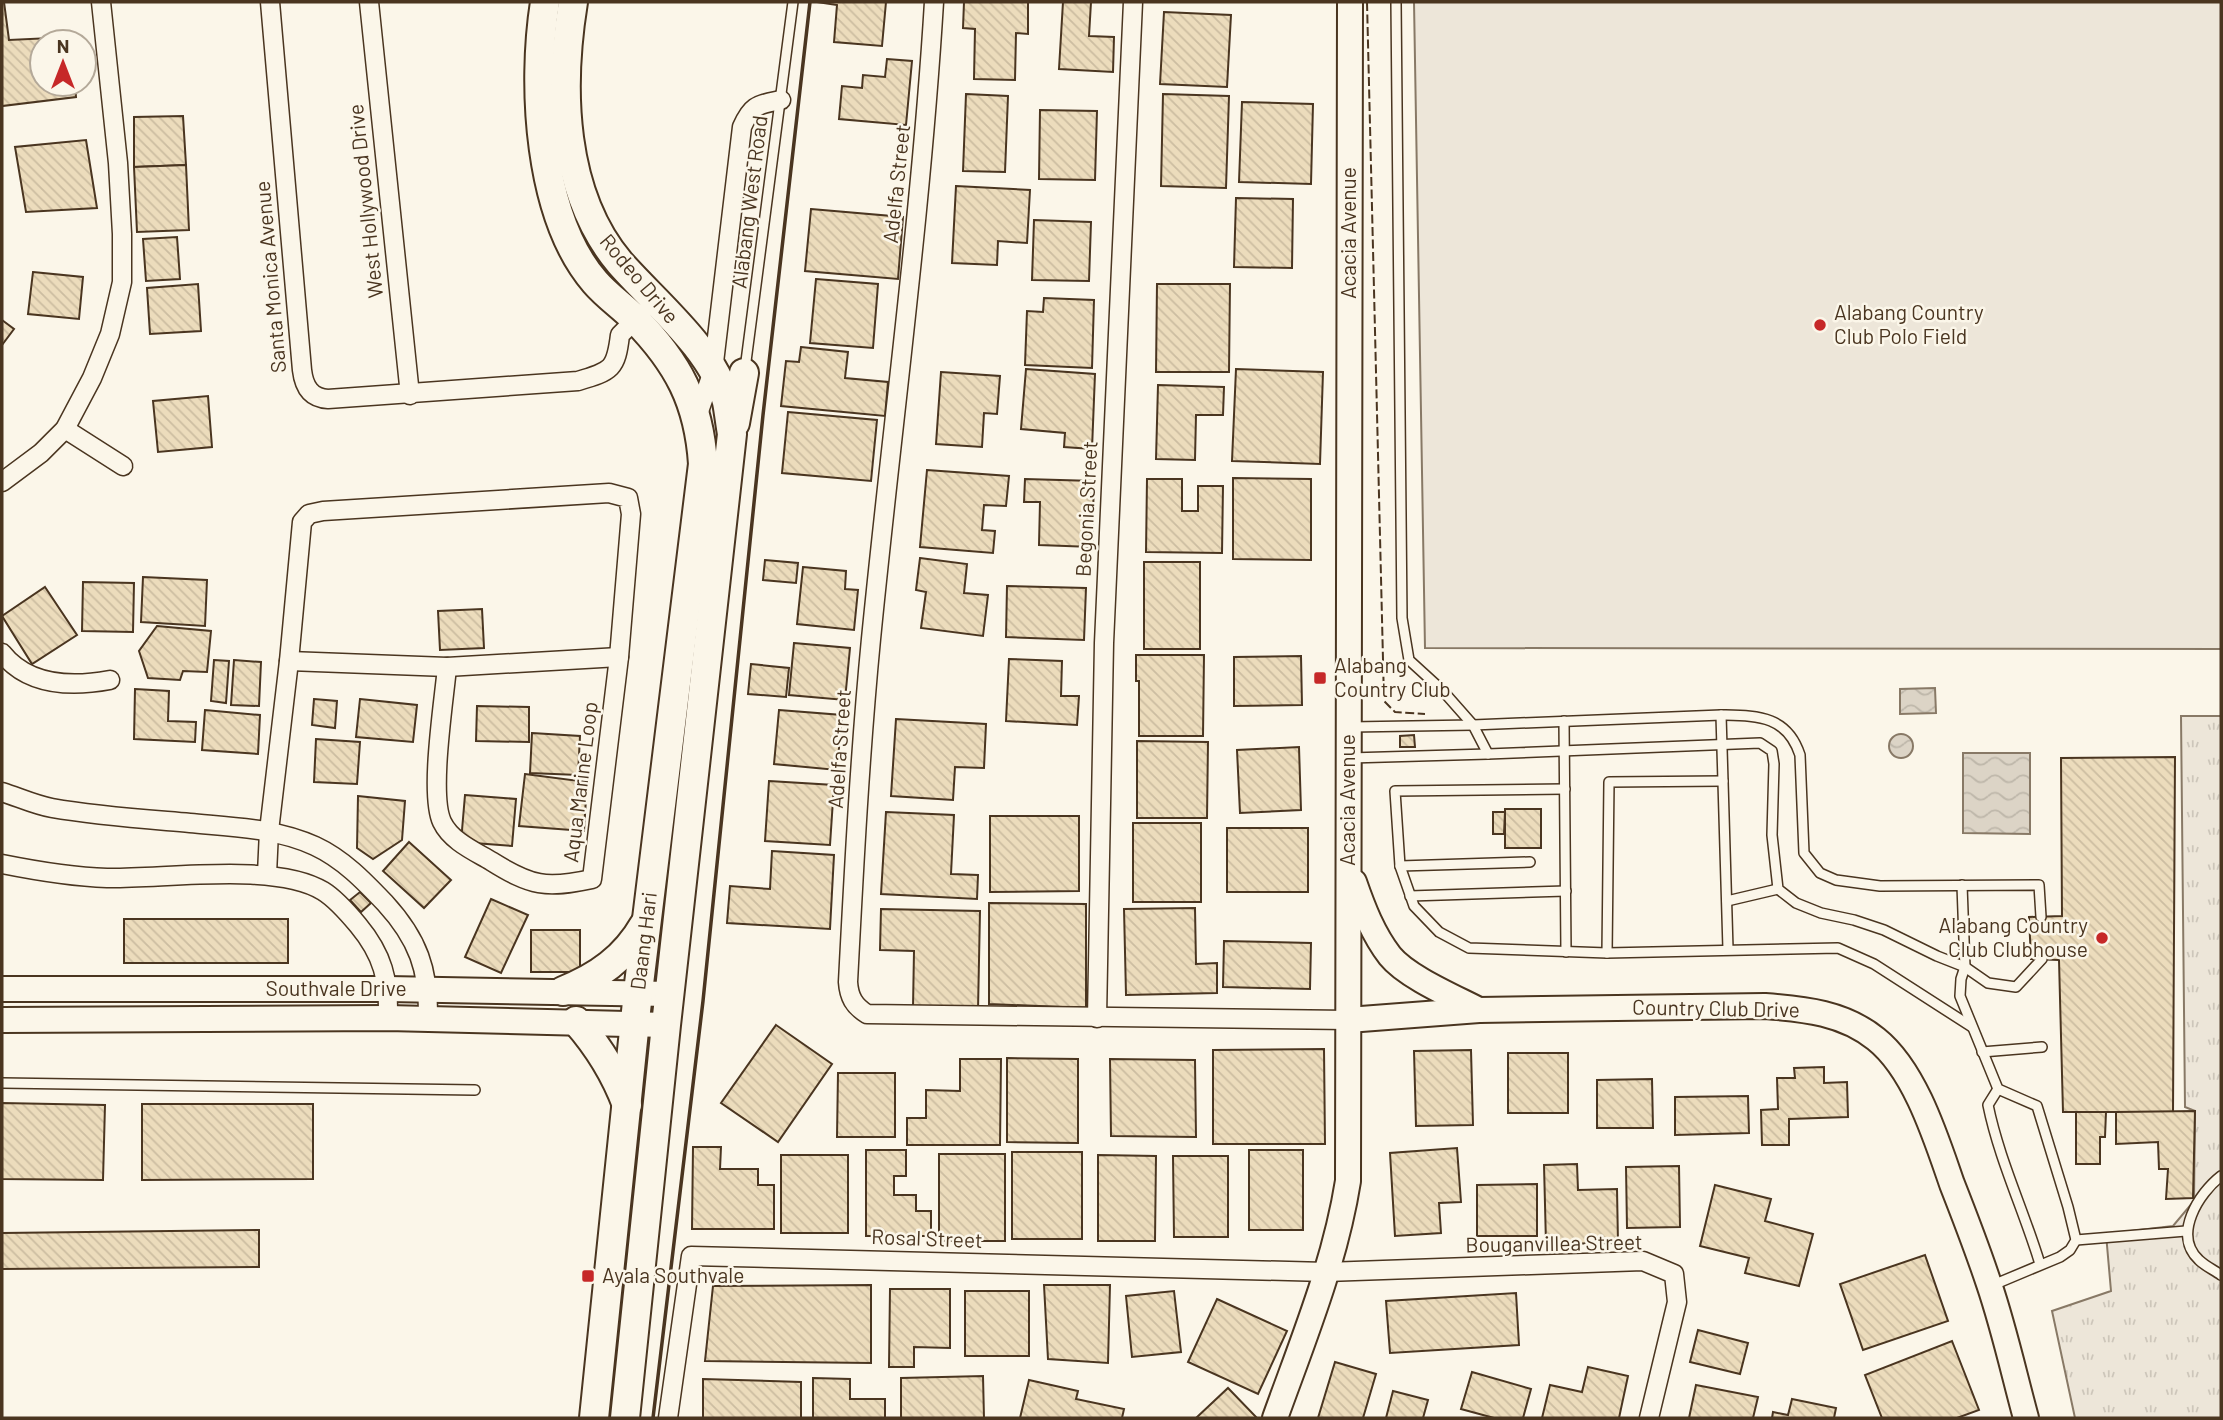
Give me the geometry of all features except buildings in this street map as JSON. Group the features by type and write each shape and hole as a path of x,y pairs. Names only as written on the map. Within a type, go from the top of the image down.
{"main road":[{"name":"Rodeo Drive","path":"545,2 539,70 545,149 551,191 565,236 595,282 645,310 693,343 713,371 727,400 732,434 715,464"},
{"name":"Rodeo Drive","path":"573,2 567,37 565,111 579,184 594,225 618,260 669,361 692,399 715,464"},
{"path":"715,464 744,373"},
{"name":"Daang Hari","path":"594,1418 647,919 715,464"},
{"name":"Daang Hari","path":"625,1418 670,994 715,464"},
{"path":"563,991 598,975 613,964 638,936 647,919"},
{"path":"576,1021 611,1070 627,1107"}],"street":[{"path":"2,482 41,453 65,429 92,378 110,334 122,282 118,163 101,2"},
{"name":"Santa Monica Avenue","path":"270,2 303,380 309,392 318,398 410,395 568,383 590,378 615,362 619,355 620,335 645,310"},
{"name":"West Hollywood Drive","path":"369,2 410,395"},
{"name":"Adelfa Street","path":"934,2 928,106 871,640 855,848 849,993 852,1002 867,1014 1348,1020"},
{"name":"Begonia Street","path":"1097,1018 1104,643 1133,2"},
{"name":"Acacia Avenue","path":"1275,1418 1341,1224 1348,1181 1350,2"},
{"path":"697,417 713,371 742,127 749,112 757,105 781,100"},
{"path":"697,417 727,400"},
{"path":"65,429 123,466"},
{"path":"267,874 302,522 309,514 609,493 628,498 631,514 619,657 447,667 289,662"},
{"path":"2,653 12,666 41,680 83,685 110,680"},
{"name":"Aqua Marine Loop","path":"447,667 436,796 442,822 453,838 522,880 561,885 592,879 619,657"},
{"path":"2,792 50,808 270,831 314,846 344,863 397,916 420,954 429,989 428,1018"},
{"path":"2,864 66,875 108,878 267,874 299,880 324,891 348,913 375,948 388,989 388,1018"},
{"path":"1349,868 1374,931 1392,958 1427,983 1479,1010"},
{"name":"Southvale Drive","path":"2,989 429,989 670,994"},
{"name":"Country Club Drive","path":"1348,1020 1479,1010 1765,1006 1825,1013 1853,1023 1877,1040 1891,1055 1926,1113 1990,1286 2026,1418"},
{"name":"Southvale Drive","path":"2,1020 428,1018 666,1025"},
{"name":"Rosal Street","path":"668,1418 691,1256 1326,1272"},
{"name":"Bouganvillea Street","path":"1326,1272 1643,1261 1674,1274 1677,1303 1648,1418"}],"lane":[{"name":"Alabang West Road","path":"727,400 744,373 793,2"},
{"path":"1396,2 1402,618 1409,660 1443,691 1473,726 1488,754"},
{"path":"1348,727 1473,726 1721,715 1756,716 1787,730 1796,743 1800,755 1804,853 1820,873 1836,880 1880,886 2039,885 2041,917"},
{"path":"1721,715 1728,949"},
{"path":"1564,721 1566,952"},
{"path":"1348,758 1760,743 1772,751 1774,764 1772,835 1778,889 1796,903 1821,913 1884,930 1965,967 1988,983 2016,987 2042,959"},
{"path":"1607,953 1609,782 1723,781"},
{"path":"1565,789 1395,792 1399,866 1414,906 1439,932 1469,948 1607,953 1838,948 1874,964 1972,1027"},
{"path":"1399,866 1530,862"},
{"path":"1962,885 1965,967 1960,996 1998,1089 2037,1106 2076,1240 2070,1250 2060,1257 1990,1286"},
{"path":"1727,901 1778,889"},
{"path":"1410,896 1566,891"},
{"path":"1982,1052 2042,1047"},
{"path":"2,1083 475,1090"},
{"path":"1998,1089 1988,1105 1993,1127 2040,1264"},
{"path":"2221,1176 2206,1188 2186,1231 2188,1242 2197,1259 2221,1275"},
{"path":"2076,1240 2186,1231"}],"green space":[{"name":"Alabang Country Club Polo Field","path":"1414,2 2221,2 2221,649 1425,648"},
{"path":"2181,716 2221,716 2221,1418 2075,1418 2052,1311 2111,1291 2106,1234 2173,1226 2194,1201 2195,1111 2185,1107"}],"water":[{"path":"1935,688 1936,713 1900,714 1900,689"},
{"path":"1901,734 1912,741 1913,746 1906,757 1901,758 1890,751 1889,746 1896,735"},
{"path":"1963,753 2030,753 2030,834 1963,833"}],"fence":[{"path":"1367,2 1384,701 1395,712 1425,714"}],"wall":[{"path":"653,1418 703,1001 763,415 810,2"}],"place":[{"name":"Alabang Country Club Polo Field","path":"1820,325"},
{"name":"Alabang Country Club","path":"1320,678"},
{"name":"Alabang Country Club Clubhouse","path":"2102,938"},
{"name":"Ayala Southvale","path":"588,1276"}]}
